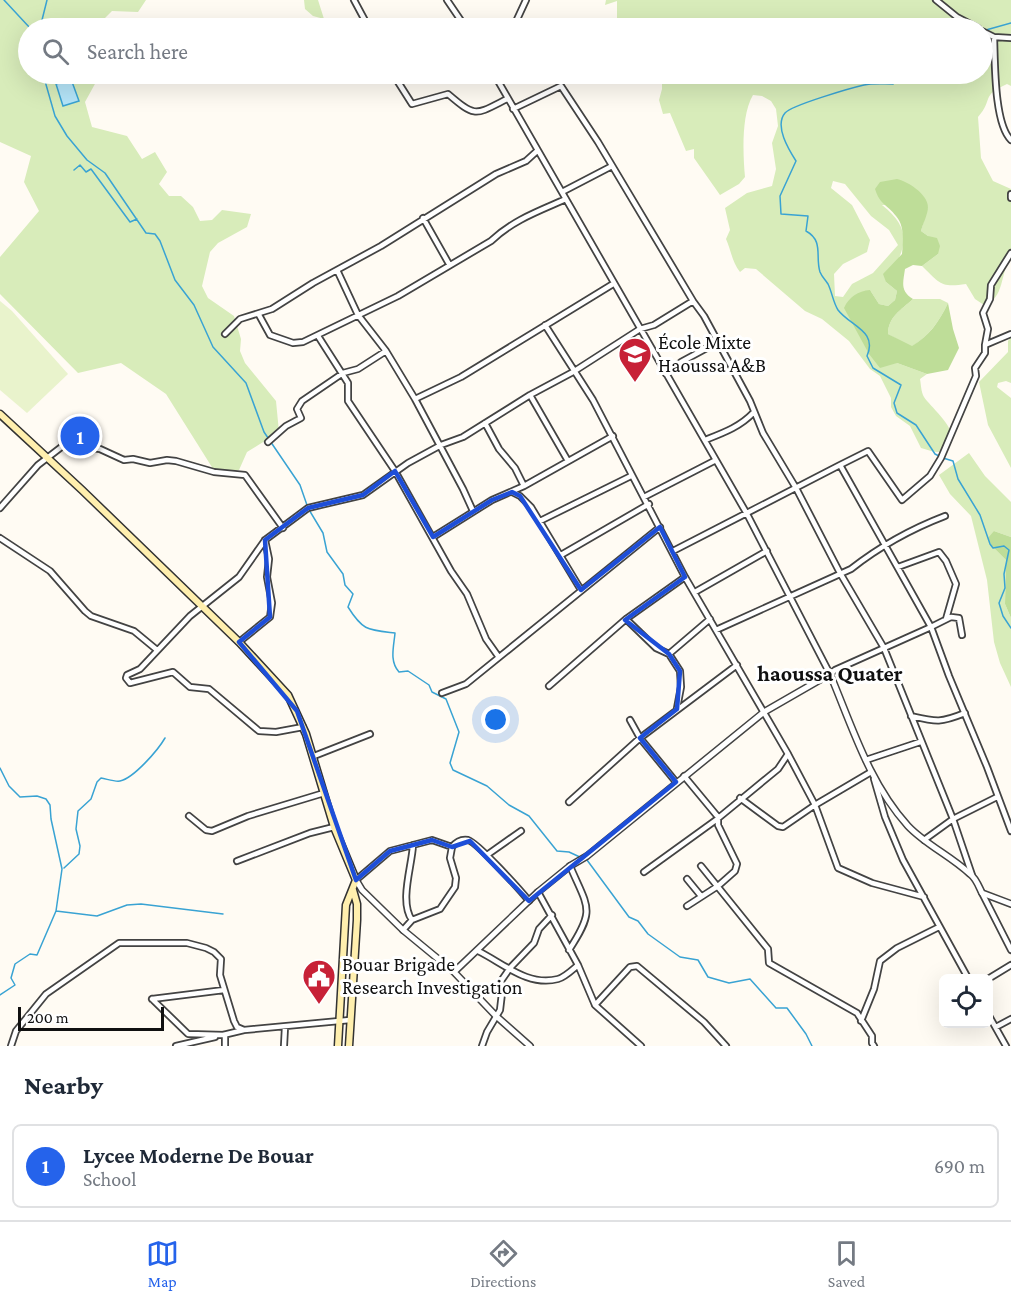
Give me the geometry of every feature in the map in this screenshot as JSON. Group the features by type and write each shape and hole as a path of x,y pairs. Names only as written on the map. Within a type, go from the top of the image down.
{"main road":[{"path":"0,414 239,642 288,695 303,726 334,827 356,880 346,905 338,1046"},
{"path":"349,1046 357,904 353,890"},
{"path":"342,967 353,968"}],"street":[{"path":"354,0 364,18"},
{"path":"447,0 459,18"},
{"path":"518,18 526,0"},
{"path":"936,0 959,18"},
{"path":"1011,38 994,37 997,76 995,86 1003,128 1011,140"},
{"path":"399,84 412,104 448,93 468,111 481,112 507,99"},
{"path":"499,84 767,551 830,674 874,779 885,817 903,860 966,974"},
{"path":"513,109 561,86 704,316 763,433 884,648 953,819 972,875 1011,950"},
{"path":"225,334 240,319 259,315 272,309 381,246 496,174 526,161 537,151"},
{"path":"562,192 612,166"},
{"path":"259,315 270,335 293,343 303,342 398,296 491,241 523,217 566,199"},
{"path":"423,218 449,264"},
{"path":"673,551 868,452 902,500 930,476 941,458 976,376 975,368 985,353 988,329 983,313 990,299 991,285 1011,253"},
{"path":"337,270 358,315 386,351 441,445 473,511"},
{"path":"415,399 461,377 613,284"},
{"path":"303,726 276,732 260,731 209,690 190,687 173,672 130,682 126,678 127,675 141,669 190,616 239,577 265,540 308,508 363,495 395,471 441,445 463,437 530,395 573,372 639,329 654,325 693,301"},
{"path":"545,325 613,436 631,476 685,577 788,754 815,805 838,867 872,883 924,897"},
{"path":"985,345 1011,334"},
{"path":"318,336 348,383 348,401 395,471 451,571 467,594 486,639 498,656"},
{"path":"666,374 681,362 718,342"},
{"path":"268,442 286,426 301,418 297,409 302,401 343,373 358,369 386,351"},
{"path":"530,395 568,461"},
{"path":"705,440 745,422 754,412"},
{"path":"486,423 499,449 515,468 524,486"},
{"path":"433,537 473,511 524,486 613,436"},
{"path":"0,508 46,457 64,445 100,449 124,460 133,459 150,463 176,461 214,472 245,475 283,528"},
{"path":"644,497 716,460"},
{"path":"840,465 931,627 1011,831"},
{"path":"540,521 631,476"},
{"path":"512,492 531,507 581,590"},
{"path":"561,555 648,504"},
{"path":"716,630 851,569 885,545 921,525 945,516"},
{"path":"442,693 466,684 660,527"},
{"path":"0,538 50,572 91,616 134,631 157,650"},
{"path":"239,642 270,617 272,603 267,578 269,559 265,540"},
{"path":"694,592 767,551"},
{"path":"898,567 939,552 946,561 956,584 946,619"},
{"path":"549,686 626,619 685,577"},
{"path":"454,972 538,892 570,866 587,856 764,712 835,670 951,617 959,618 962,635"},
{"path":"626,619 656,648 669,654 680,671 681,687 677,709"},
{"path":"669,654 710,619"},
{"path":"569,802 640,738 737,664"},
{"path":"911,716 937,722 946,721 965,713"},
{"path":"630,720 640,738 676,782"},
{"path":"314,756 370,734"},
{"path":"866,760 920,742"},
{"path":"644,872 778,769 788,754"},
{"path":"740,798 783,827 871,772"},
{"path":"684,776 718,817 718,825 737,864 735,871 718,886 687,906"},
{"path":"874,779 909,827 972,875"},
{"path":"189,816 206,830 212,831 248,816 324,793"},
{"path":"924,840 953,819 997,797"},
{"path":"885,817 896,812"},
{"path":"237,861 334,827"},
{"path":"487,855 521,831"},
{"path":"452,847 432,840 390,851 356,880 362,890 403,930 454,972 496,1016 530,1046"},
{"path":"403,930 412,920 440,909 455,887 456,878 450,858 452,847 461,840 470,841 487,855 529,901"},
{"path":"412,920 408,915 407,903 413,845"},
{"path":"568,950 584,928 588,908 570,866"},
{"path":"701,866 768,949 769,963 857,1013 872,1036 874,1046"},
{"path":"687,879 701,896"},
{"path":"538,892 578,965 595,1005 641,1046"},
{"path":"982,893 1011,904"},
{"path":"482,1046 496,1016 502,993 501,981 534,943 539,928 552,915"},
{"path":"861,1021 874,989 880,961 897,948 939,927"},
{"path":"11,1046 16,1031 46,994 119,943 177,943 206,948 214,952 221,960 220,975 234,1021 237,1027 244,1030"},
{"path":"478,951 519,975 536,980 559,979 578,965"},
{"path":"993,976 1011,965"},
{"path":"595,1005 630,967 637,966 704,1022 726,1046"},
{"path":"224,990 152,999 188,1034 225,1035"},
{"path":"996,1027 1011,1019"},
{"path":"179,1045 244,1030 285,1028 350,1020"},
{"path":"993,1022 1006,1046"},
{"path":"284,1046 285,1028"},
{"path":"225,1035 225,1046"}],"highlighted area":[{"path":"395,471 433,537 492,500 512,492 520,496 581,590 660,527 685,577 625,620 669,654 680,671 677,709 640,738 676,782 529,901 470,841 452,847 432,840 390,851 356,880 297,711 239,642 270,617 265,540 308,508 363,495"}],"green space":[{"path":"0,0 146,0 138,12 112,11 105,18 18,18 18,84 95,84 85,102 92,127 127,136 142,159 155,152 167,172 159,184 169,196 181,196 193,207 200,221 212,220 222,210 251,214 247,227 218,243 210,252 202,286 208,298 234,316 241,339 240,351 245,363 276,401 279,432 247,452 239,470 215,472 166,394 121,363 78,373 0,294 0,257 39,211 24,182 31,156 0,142"},
{"path":"304,0 318,0 324,18 313,16 305,9"},
{"path":"606,0 1011,0 1011,86 1007,84 993,92 978,117 981,158 993,181 1011,189 1011,257 996,297 984,305 975,299 966,284 945,285 922,266 938,254 928,236 921,231 928,206 882,205 892,214 903,232 902,250 886,282 897,291 895,300 888,306 879,304 870,290 897,363 927,374 920,379 922,393 949,428 952,435 947,448 938,452 921,448 910,426 896,416 891,407 891,398 880,376 870,369 849,341 822,319 805,311 756,269 745,268 740,272 735,264 726,239 730,230 725,208 747,193 772,186 776,169 772,143 778,126 776,109 771,101 762,96 753,95 746,113 743,147 745,177 739,184 720,195 694,158 694,149 686,151 670,113 663,114 659,100 662,84 993,84 993,18 617,18 617,1 605,5","holes":["833,181 845,184 871,216 889,230 898,245 873,273 852,284 843,297 835,296 834,274 843,264 867,252 870,240 852,205 831,188"]},
{"path":"897,179 911,185 925,197 928,210 921,231 937,238 940,246 938,254 922,266 913,265 905,269 904,290 913,299 893,318 888,334 912,346 933,328 948,303 959,348 948,370 927,374 897,363 880,368 869,354 844,308 858,293 870,290 879,304 888,306 895,300 897,291 886,282 883,274 902,254 902,229 899,220 881,201 875,189 880,182"},
{"path":"913,299 940,299 948,303 933,328 911,347 888,334 893,318"},
{"path":"0,301 12,311 68,374 27,413 0,390"},
{"path":"1011,337 1011,383 1006,381 998,383 997,387 1011,398 1011,468 988,425 979,382 1008,352 1008,341"},
{"path":"969,453 985,476 1011,502 1011,537 994,531 992,546 1006,560 1005,604 1011,618 1011,687 1000,663 994,642 987,580 971,516 950,494 939,475"},
{"path":"994,531 1011,537 1011,618 1005,604 1006,560 992,546 988,538"}],"water":[{"path":"56,84 73,84 79,101 63,106"}],"waterway":[{"path":"4,0 21,18"},
{"path":"42,18 47,0"},
{"path":"993,28 1011,23"},
{"path":"46,84 55,116 67,136 87,160 105,173 146,233 155,234 175,280 194,305 213,347 246,383 264,432 300,485 308,508 323,533 327,552 343,574 345,585 353,594 348,607 358,621 367,628 395,633 393,658 399,672 408,671 429,685 432,692 446,699 459,732 450,763 453,770 487,786 509,805 529,816 557,851 569,852 582,858"},
{"path":"871,84 893,84"},
{"path":"871,84 810,101 785,113 782,118 782,131 796,161 780,196 781,214 808,216 806,231 812,235 817,244 820,272 828,284 836,307 843,316 866,335 869,341 867,356 873,368 901,385 894,403 897,413 916,425 935,454 939,456"},
{"path":"74,170 80,165 86,172 91,169 130,222 137,219"},
{"path":"943,458 953,461 958,479 980,515 990,544 993,548 1004,546 1009,550 1004,574 1005,588 999,603 1003,616 1011,628"},
{"path":"64,868 79,854 80,846 76,829 78,811 91,799 97,782 101,778 118,781 126,779 145,763 165,738"},
{"path":"0,768 9,786 20,797 37,796 46,799 50,805 62,869 56,911 37,955 30,954 15,964 11,978 15,985 0,995"},
{"path":"587,860 629,917 638,921 648,934 680,957 698,960 708,977 729,983 750,979 776,1008 787,1008 812,1046"},
{"path":"56,911 97,916 127,905 141,904 223,914"}],"place":[{"name":"École Mixte Haoussa A&B","path":"635,383"},
{"name":"Lycee Moderne De Bouar","path":"80,436"},
{"name":"Bouar Brigade Research Investigation","path":"319,1005"}],"district":[{"name":"haoussa Quater","path":"830,673"}]}
